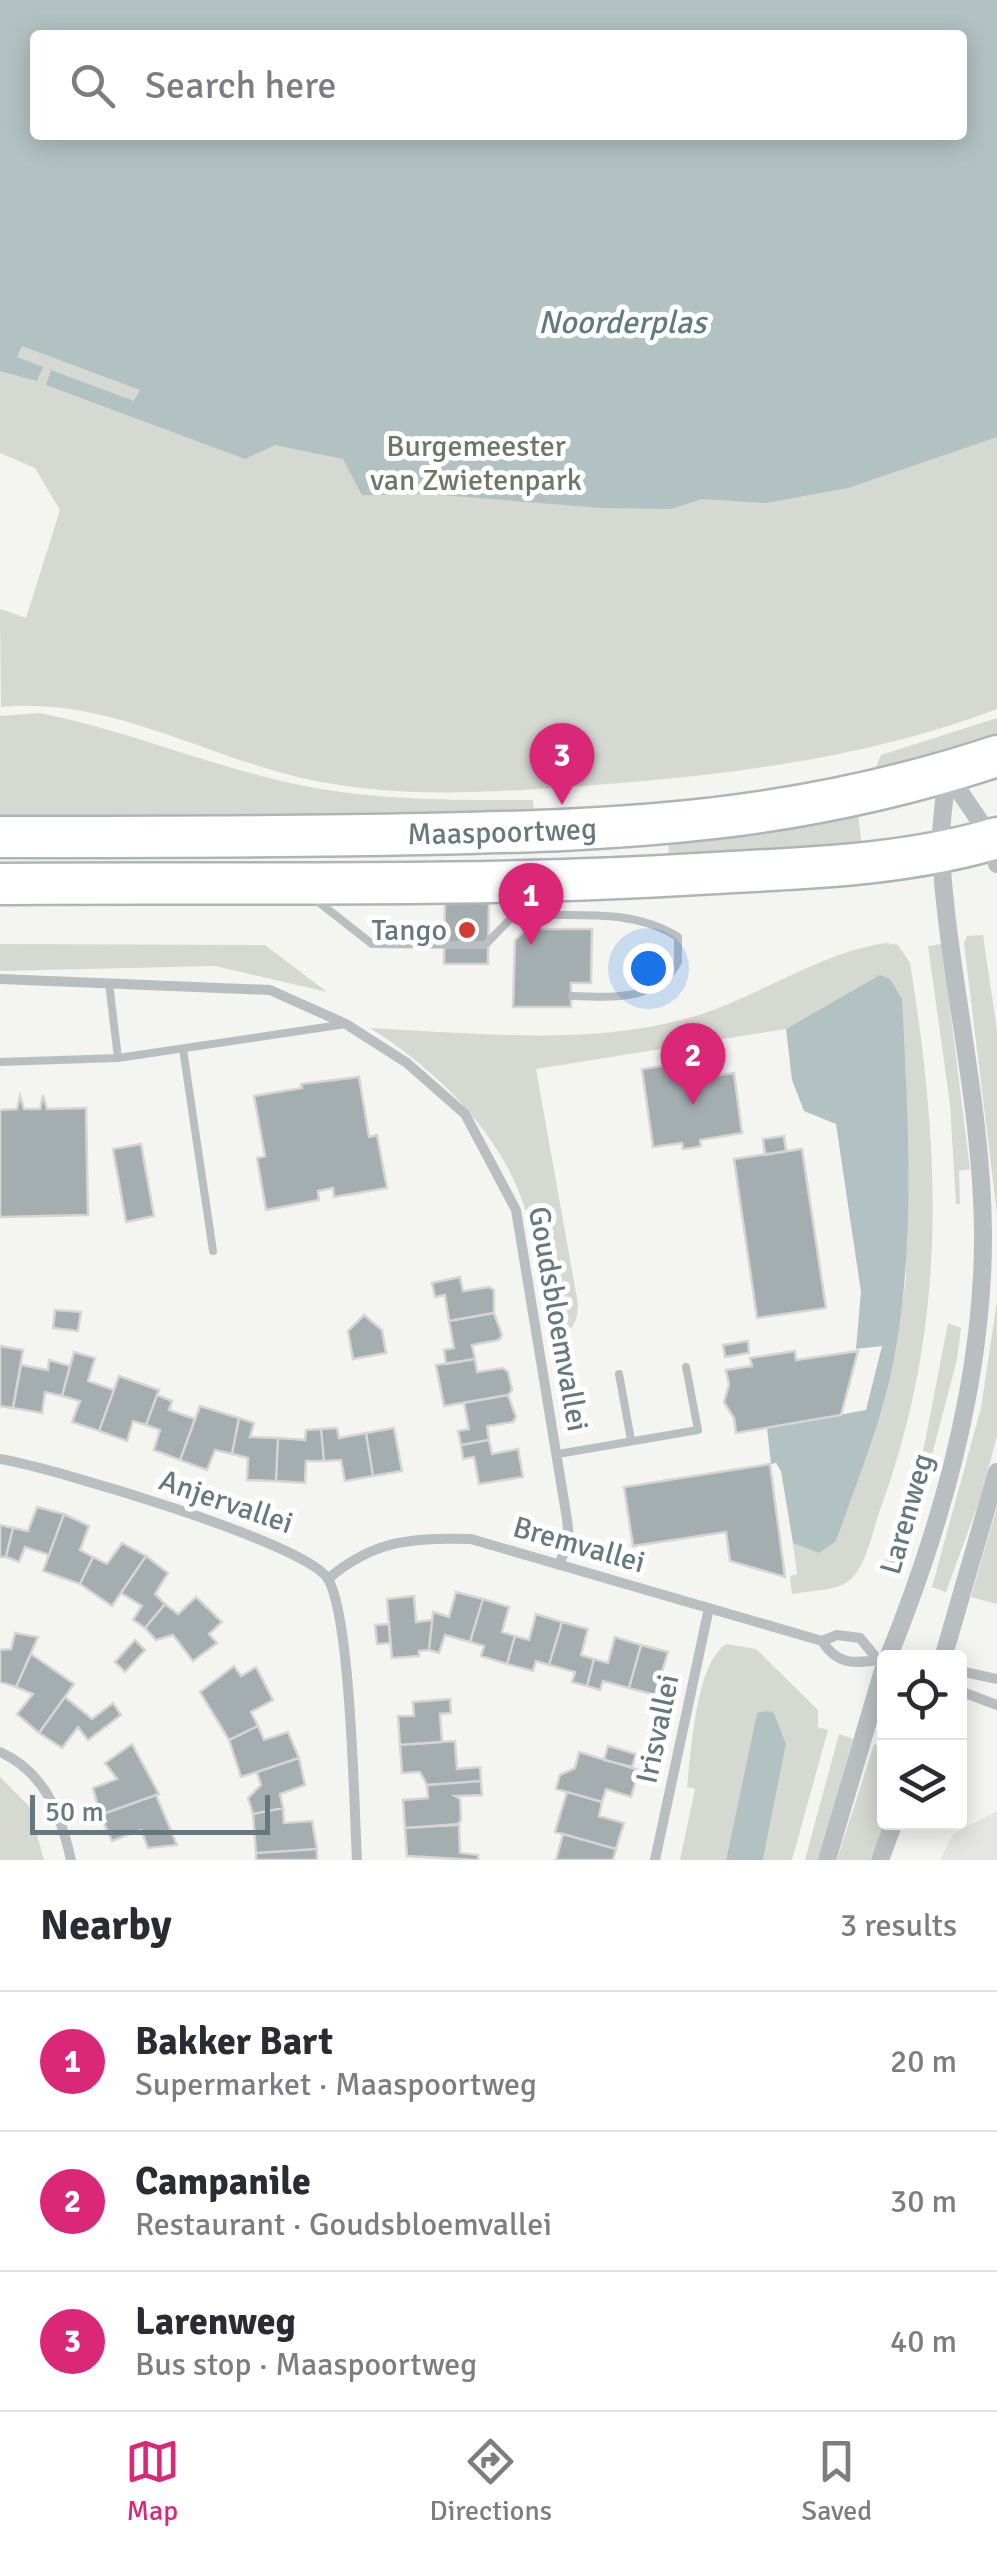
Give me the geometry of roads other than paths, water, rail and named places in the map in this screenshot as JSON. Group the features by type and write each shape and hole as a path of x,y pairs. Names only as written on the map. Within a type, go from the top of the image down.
{"main road":[{"name":"Maaspoortweg","path":"0,837 310,836 653,828 866,795 997,756"},
{"name":"Maaspoortweg","path":"0,884 551,882 850,866 995,847"}],"street":[{"path":"946,773 995,847"},
{"name":"Larenweg","path":"889,1650 912,1598 936,1516 980,1326 981,1180 941,853 946,773"},
{"name":"Goudsbloemvallei","path":"0,979 270,990 346,1024 407,1064 464,1114 516,1210 569,1539 559,1565"},
{"name":"Anjervallei","path":"0,1459 131,1496 303,1556 328,1579"},
{"path":"945,1650 997,1472"},
{"name":"Bremvallei","path":"328,1579 354,1557 416,1537 471,1539 822,1641 836,1635 860,1638 877,1654"},
{"path":"328,1579 341,1635 357,1860"},
{"name":"Irisvallei","path":"656,1860 709,1608"},
{"name":"Bremvallei","path":"822,1641 832,1656 858,1665 877,1662"},
{"path":"967,1673 997,1679"},
{"name":"Larenweg","path":"828,1860 877,1686"},
{"path":"967,1694 997,1705"},
{"path":"0,1752 44,1785 62,1822 71,1860"},
{"path":"880,1860 891,1830"}],"lane":[{"path":"293,881 372,944 485,945 514,915 528,914 629,917 658,924 678,938 678,962 656,987 629,996 572,996"},
{"path":"528,914 551,882"},
{"path":"109,981 118,1058"},
{"path":"0,1062 118,1058 346,1024"},
{"path":"183,1049 213,1251"},
{"path":"558,1454 698,1430 686,1367"},
{"path":"619,1374 631,1440"}],"water":[{"name":"Noorderplas","path":"0,0 997,0 997,437 848,488 766,503 702,499 671,509 602,508 429,494 362,495 343,459 275,445 245,459 46,385 51,370 134,401 140,390 22,346 17,357 43,367 37,381 0,371"},
{"path":"880,975 890,979 902,999 908,1225 901,1315 889,1382 868,1451 836,1541 819,1553 793,1543 781,1471 776,1463 771,1464 767,1428 866,1410 882,1346 856,1349 861,1292 836,1124 804,1111 792,1080 786,1029"},
{"path":"757,1713 774,1713 786,1744 763,1860 726,1860"}],"place":[{"name":"Larenweg","path":"562,805"},
{"name":"Tango","path":"467,930"},
{"name":"Bakker Bart","path":"531,945"},
{"name":"Campanile","path":"693,1105"}],"park label":[{"name":"Burgemeester van Zwietenpark","path":"476,463"}]}
